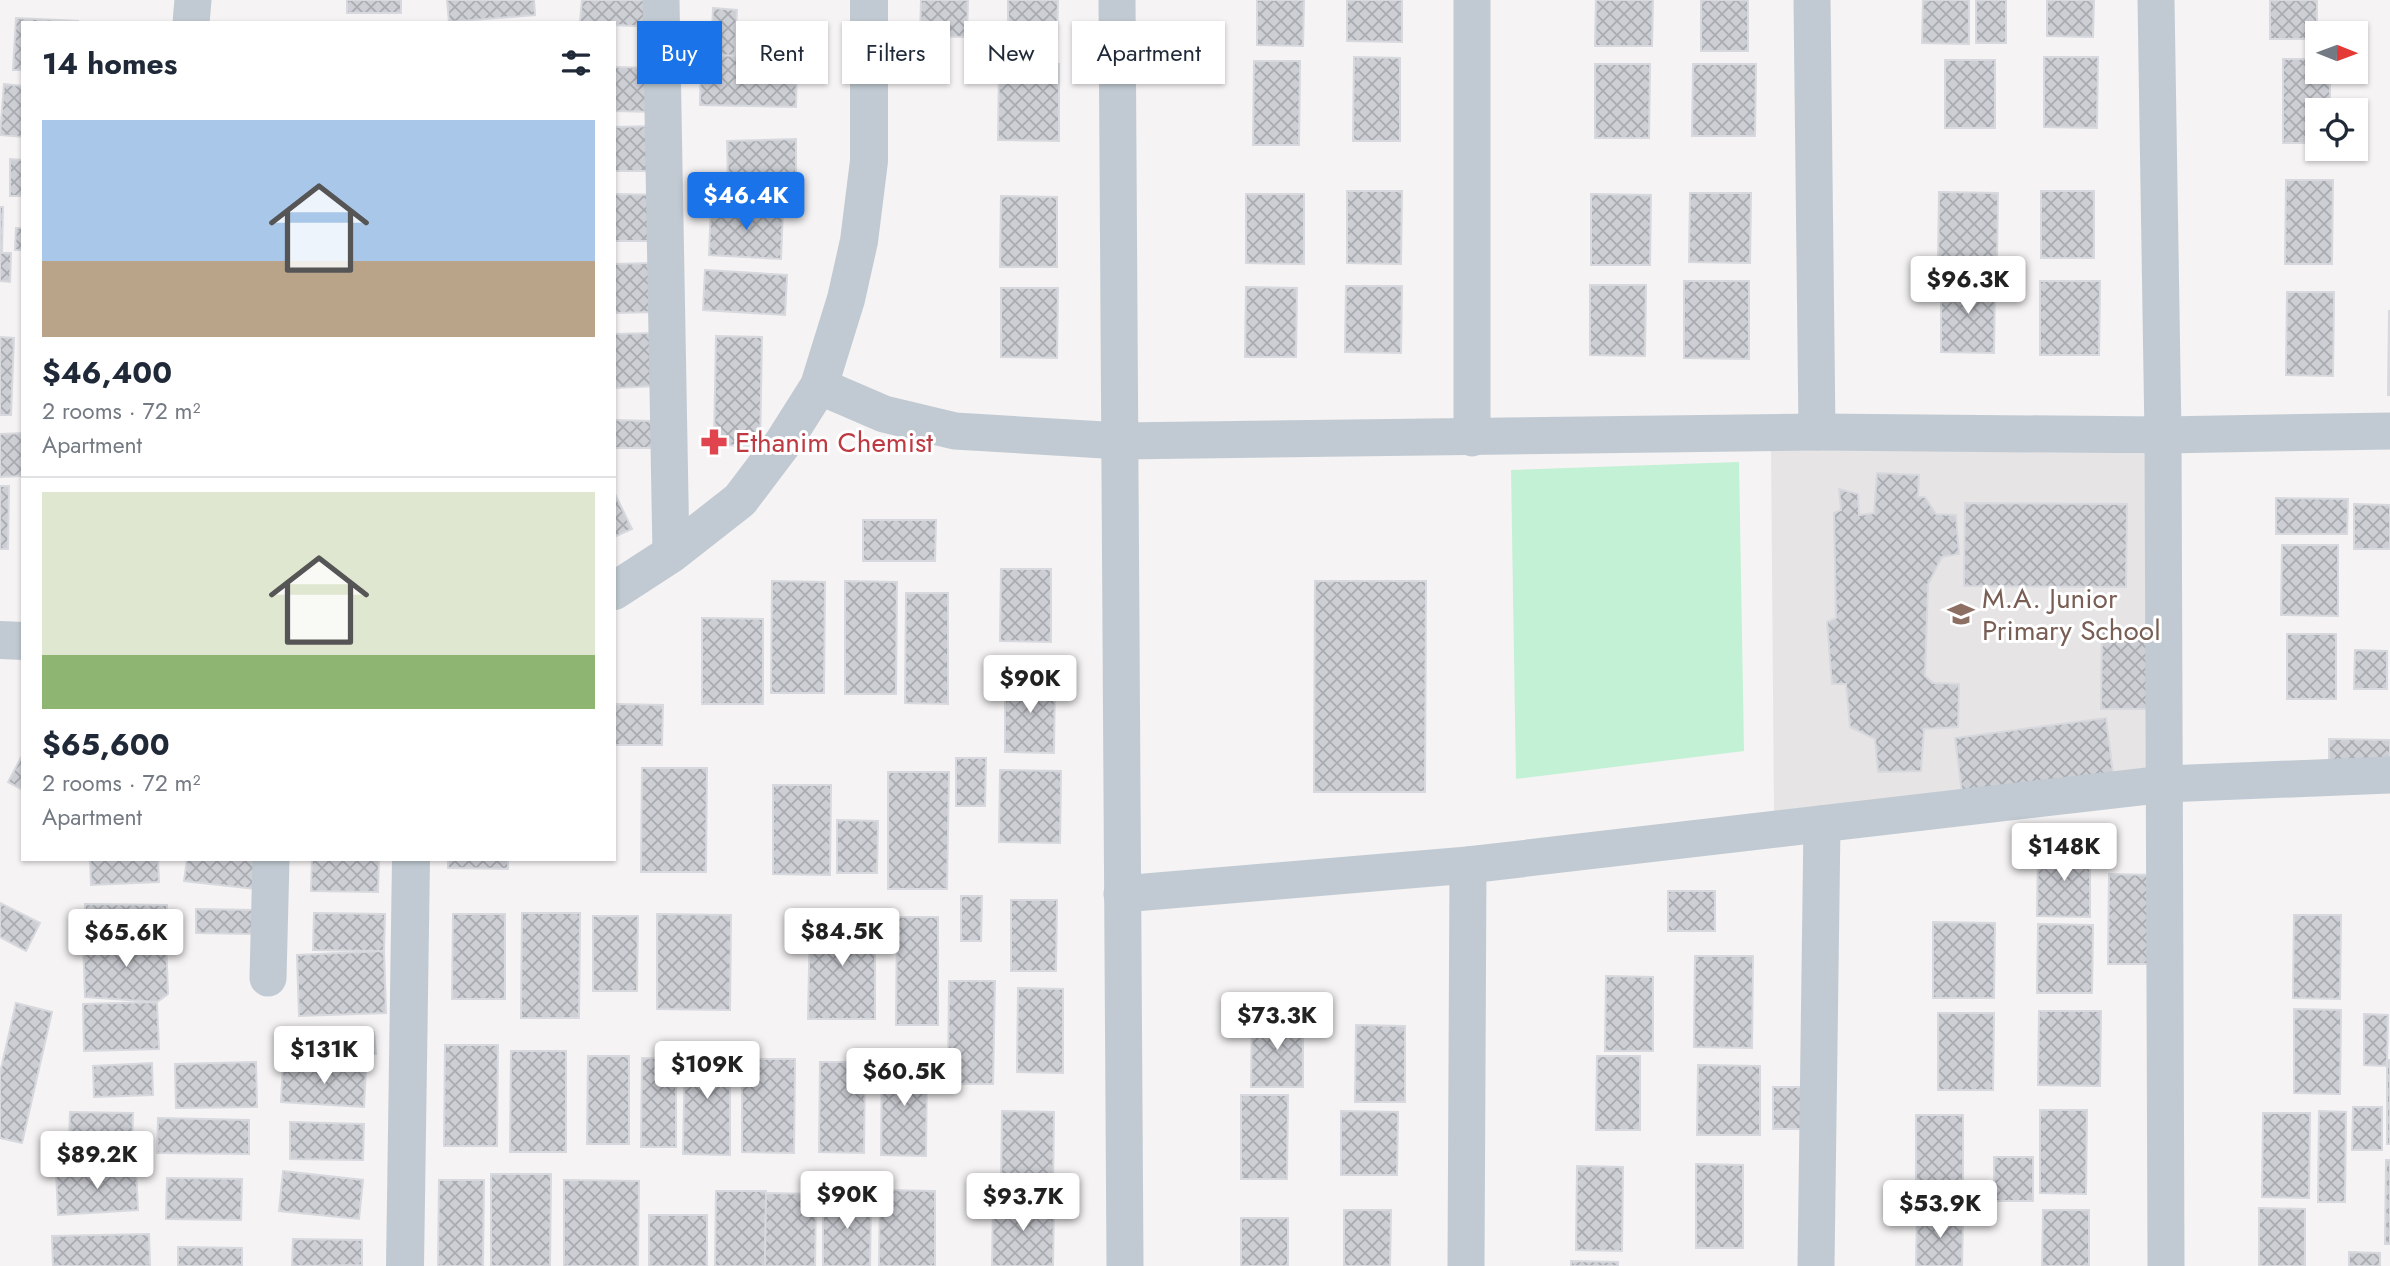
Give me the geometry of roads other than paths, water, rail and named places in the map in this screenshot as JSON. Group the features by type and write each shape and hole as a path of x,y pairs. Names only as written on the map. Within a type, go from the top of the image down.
{"street":[{"path":"191,21 193,0"},
{"path":"661,0 671,554"},
{"path":"616,590 671,554 740,500 783,443 819,386 846,299 859,241 869,162 869,0"},
{"path":"1117,0 1125,1266"},
{"path":"1472,0 1472,438"},
{"path":"1812,0 1817,432"},
{"path":"2157,0 2163,435 2166,1266"},
{"path":"819,386 884,414 955,431 1121,441 1817,432 2163,435 2390,431"},
{"path":"0,640 21,641"},
{"path":"1122,894 1468,864 2165,785 2390,775"},
{"path":"1816,1266 1822,824"},
{"path":"268,978 271,861"},
{"path":"405,1266 411,861"},
{"path":"1466,1266 1468,864"}],"place":[{"name":"Ethanim Chemist","path":"714,442"},
{"name":"M.A. Junior Primary School","path":"1961,614"}]}
